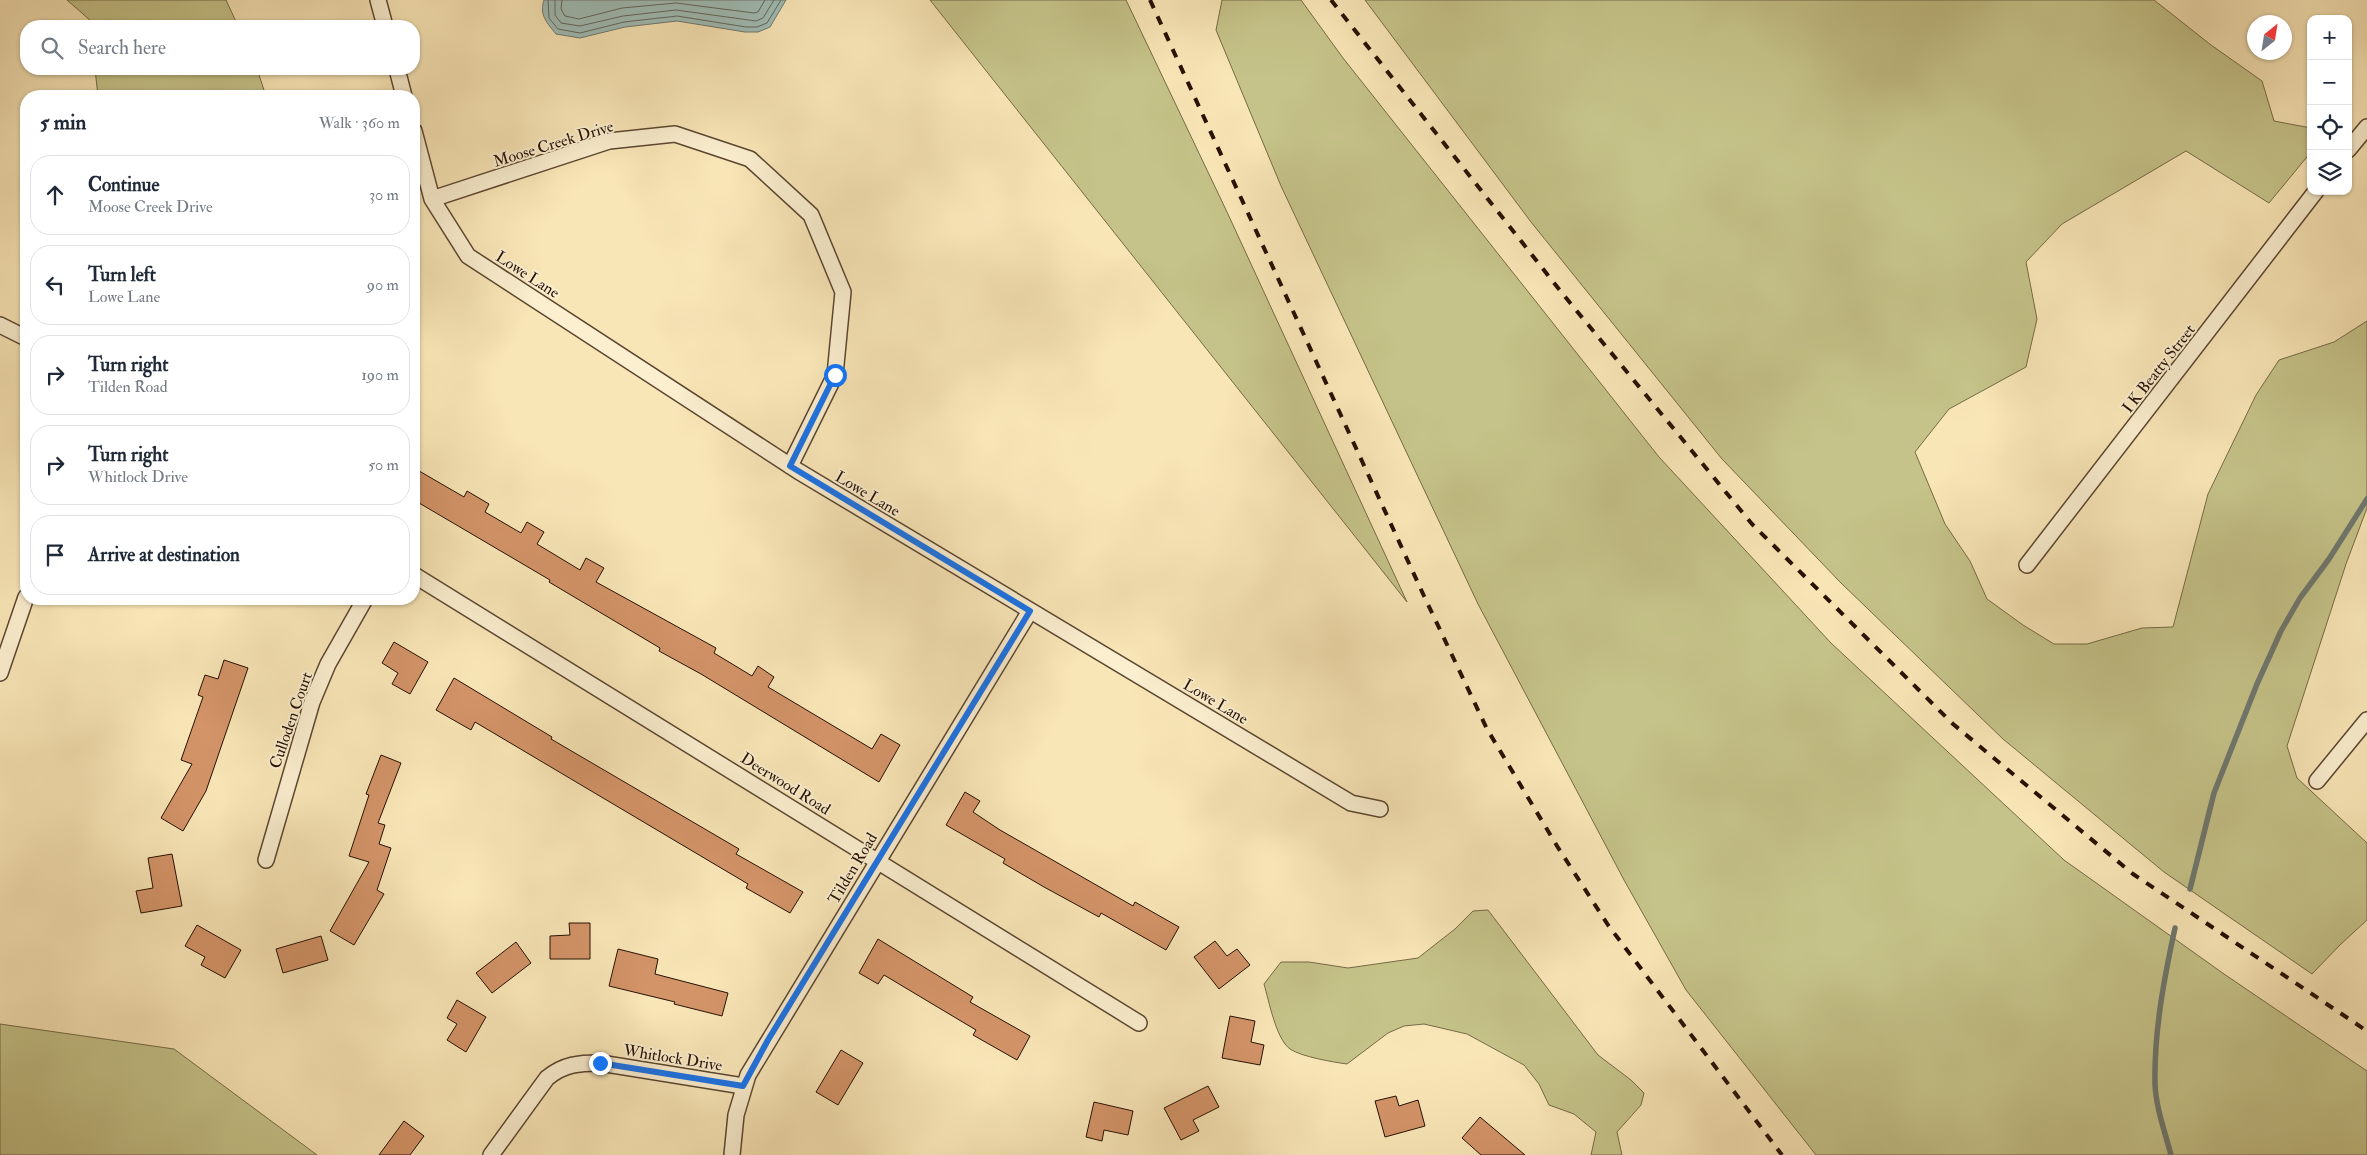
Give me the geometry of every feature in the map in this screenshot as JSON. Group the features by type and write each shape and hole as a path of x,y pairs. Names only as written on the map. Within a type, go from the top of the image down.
{"street":[{"path":"378,0 383,20"},
{"path":"399,75 402,90"},
{"path":"2352,145 2367,127"},
{"name":"Moose Creek Drive","path":"432,199 610,141 675,134 750,159 811,215 843,292 835,375 790,466"},
{"name":"Lowe Lane","path":"420,154 432,199 468,256 790,466 1351,803 1380,809"},
{"name":"I K Beatty Street","path":"2027,565 2313,195"},
{"path":"0,325 20,335"},
{"name":"Deerwood Road","path":"420,579 1139,1023"},
{"path":"0,673 23,605"},
{"name":"Culloden Court","path":"266,860 312,702 328,664 362,605"},
{"name":"Tilden Road","path":"732,1155 736,1116 743,1086 773,1032 1030,611"},
{"path":"2317,781 2367,720"},
{"name":"Whitlock Drive","path":"491,1155 547,1078 558,1068 576,1063 600,1063 743,1086"}],"shaded area":[{"path":"67,0 226,0 235,20 90,20"},
{"path":"930,0 1126,0 1227,212 1407,602"},
{"path":"1222,0 1301,0 1343,58 1659,457 1831,643 2064,860 2224,974 2367,1071 2367,1155 1816,1155 1686,990 1624,880 1478,604 1281,186 1216,30"},
{"path":"1365,0 2154,0 2211,45 2262,81 2274,121 2307,127 2307,157 2269,203 2186,151 2062,224 2026,262 2037,319 2026,367 1949,409 1915,452 1945,524 1970,561 1987,599 2023,625 2054,644 2087,644 2142,628 2173,627 2208,494 2256,395 2279,360 2334,342 2367,321 2367,508 2346,564 2287,746 2297,778 2367,843 2367,920 2312,974 2164,872 2003,739 1841,583 1722,459 1531,222"},
{"path":"96,75 259,75 264,90 97,90"},
{"path":"1488,910 1598,1055 1631,1080 1644,1093 1641,1105 1617,1132 1622,1155 1591,1155 1596,1132 1574,1114 1549,1105 1539,1084 1524,1065 1467,1034 1424,1024 1404,1026 1388,1033 1347,1064 1318,1059 1295,1052 1285,1044 1281,1037 1264,984 1281,962 1309,962 1348,968 1418,958 1455,929 1473,911"},
{"path":"0,1024 174,1049 317,1155 0,1155"}],"water":[{"path":"544,0 786,0 770,27 758,32 745,32 677,21 625,27 580,38 556,34 543,14"}],"building":[{"path":"420,471 464,497 467,491 489,504 485,512 521,533 527,522 544,532 537,544 580,570 586,558 604,568 596,582 716,648 714,653 752,676 758,666 774,677 768,687 872,749 881,734 900,745 879,782 701,674 659,651 660,648 549,582 550,580 420,504"},
{"path":"394,642 428,662 410,694 392,684 398,673 382,663"},
{"path":"224,660 248,668 206,791 183,831 161,818 192,764 181,760 203,697 198,695 205,675 218,679"},
{"path":"454,678 552,737 551,739 739,849 736,854 803,892 790,913 746,888 748,884 475,722 471,730 436,710"},
{"path":"381,755 401,763 378,823 385,825 379,844 391,848 377,890 384,894 354,945 330,931 369,862 349,856 369,795 366,794"},
{"path":"965,792 980,801 973,812 1000,830 1133,906 1135,902 1179,927 1166,950 1101,913 1099,917 1044,887 1003,863 1005,859 946,825"},
{"path":"172,854 182,906 141,913 136,891 153,888 148,858"},
{"path":"569,923 590,923 590,959 550,959 550,936 570,935"},
{"path":"197,925 241,950 225,978 201,965 205,957 185,946"},
{"path":"321,936 328,960 283,973 276,949"},
{"path":"878,939 973,997 970,1002 1030,1036 1017,1060 973,1035 976,1030 884,975 878,984 859,973"},
{"path":"1215,941 1227,956 1237,949 1250,965 1219,989 1194,957"},
{"path":"516,942 531,963 492,993 476,973"},
{"path":"618,949 658,959 655,974 728,993 722,1016 609,986"},
{"path":"457,1000 486,1017 466,1052 447,1040 457,1024 447,1018"},
{"path":"1230,1016 1255,1021 1251,1042 1264,1045 1260,1065 1222,1058"},
{"path":"841,1050 863,1063 838,1105 816,1092"},
{"path":"1208,1086 1219,1107 1193,1120 1199,1131 1181,1140 1164,1108"},
{"path":"1396,1096 1399,1106 1418,1100 1425,1126 1385,1137 1375,1101"},
{"path":"1094,1102 1133,1111 1128,1135 1104,1130 1102,1141 1086,1137"},
{"path":"1480,1117 1525,1155 1481,1155 1462,1138"},
{"path":"404,1121 424,1136 410,1155 379,1155"}],"waterway":[{"path":"2190,889 2214,793 2257,684 2281,631 2300,598 2329,559 2367,499"},
{"path":"2171,1155 2157,1102 2155,1064 2160,1005 2175,928"}],"railway":[{"path":"1150,0 1487,729 1557,846 1608,925 1782,1155"},
{"path":"1331,0 1562,293 1752,524 1953,724 2133,874 2367,1031"}],"route":[{"path":"600,1063 743,1086 768,1040 1030,611 790,466 835,375"}]}
